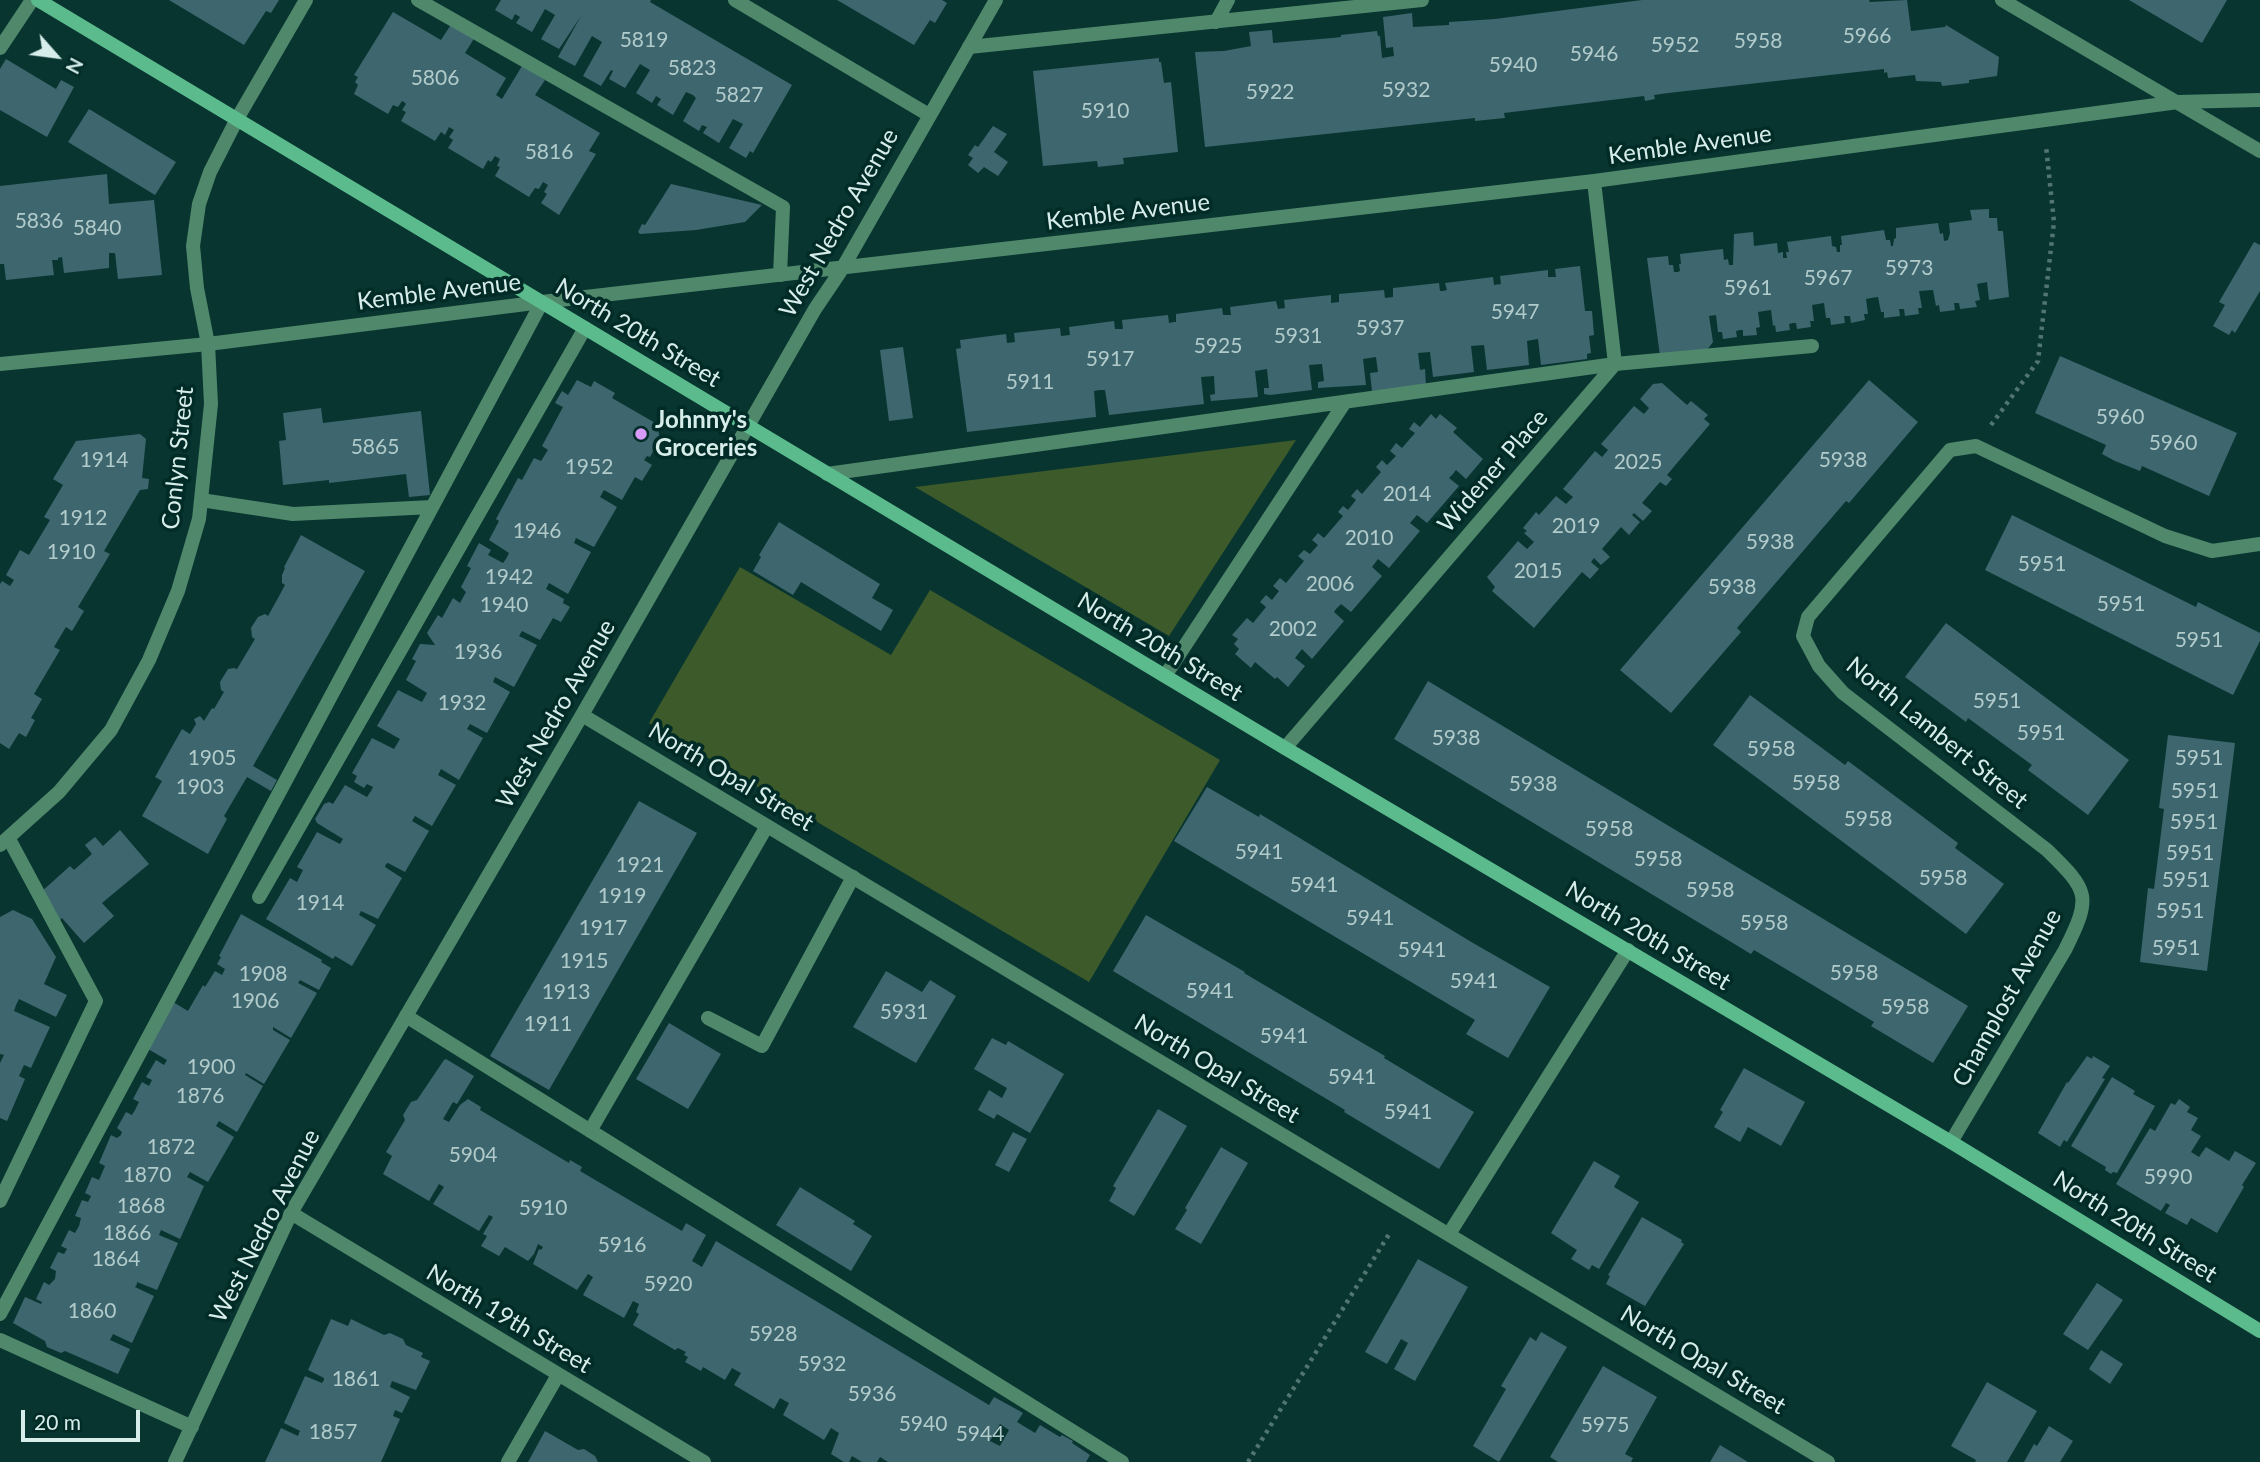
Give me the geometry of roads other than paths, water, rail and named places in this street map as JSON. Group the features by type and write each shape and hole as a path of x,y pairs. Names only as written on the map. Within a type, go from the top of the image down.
{"street":[{"path":"0,48 32,0"},
{"name":"North 20th Street","path":"38,0 747,427 1951,1142 2260,1331"},
{"name":"Conlyn Street","path":"4,842 59,792 111,730 149,660 178,592 199,519 211,404 208,344 197,288 193,246 199,204 209,172 306,0"},
{"path":"418,0 783,207 780,275"},
{"path":"734,0 929,115"},
{"name":"West Nedro Avenue","path":"176,1462 291,1213 996,0"},
{"path":"1216,22 1228,0"},
{"path":"969,47 1422,0"},
{"path":"2003,0 2260,151"},
{"name":"Kemble Avenue","path":"0,364 208,344 542,302 1594,181 2178,102 2260,100"},
{"path":"1594,181 1615,364"},
{"path":"0,1314 542,302"},
{"path":"260,897 585,328"},
{"path":"827,474 1615,364 1812,346"},
{"name":"Widener Place","path":"1285,748 1615,364"},
{"path":"1166,676 1345,402"},
{"name":"North Lambert Street","path":"2073,875 2048,850 1843,693 1819,666 1803,636 1808,617 1950,450 1976,446 2165,536 2212,551 2260,544"},
{"path":"201,499 293,514 432,507"},
{"name":"North Opal Street","path":"582,715 1828,1462"},
{"path":"590,1131 767,826"},
{"path":"0,1201 96,1002 4,842"},
{"name":"Champlost Avenue","path":"1951,1142 2065,950 2080,920 2084,894 2073,875"},
{"path":"708,1018 762,1046 853,877"},
{"path":"1448,1234 1628,950"},
{"path":"406,1016 1122,1462"},
{"name":"North 19th Street","path":"291,1213 704,1462"},
{"path":"0,1340 192,1427"},
{"path":"508,1462 558,1375"}],"place":[{"name":"Johnny's Groceries","path":"641,434"}]}
